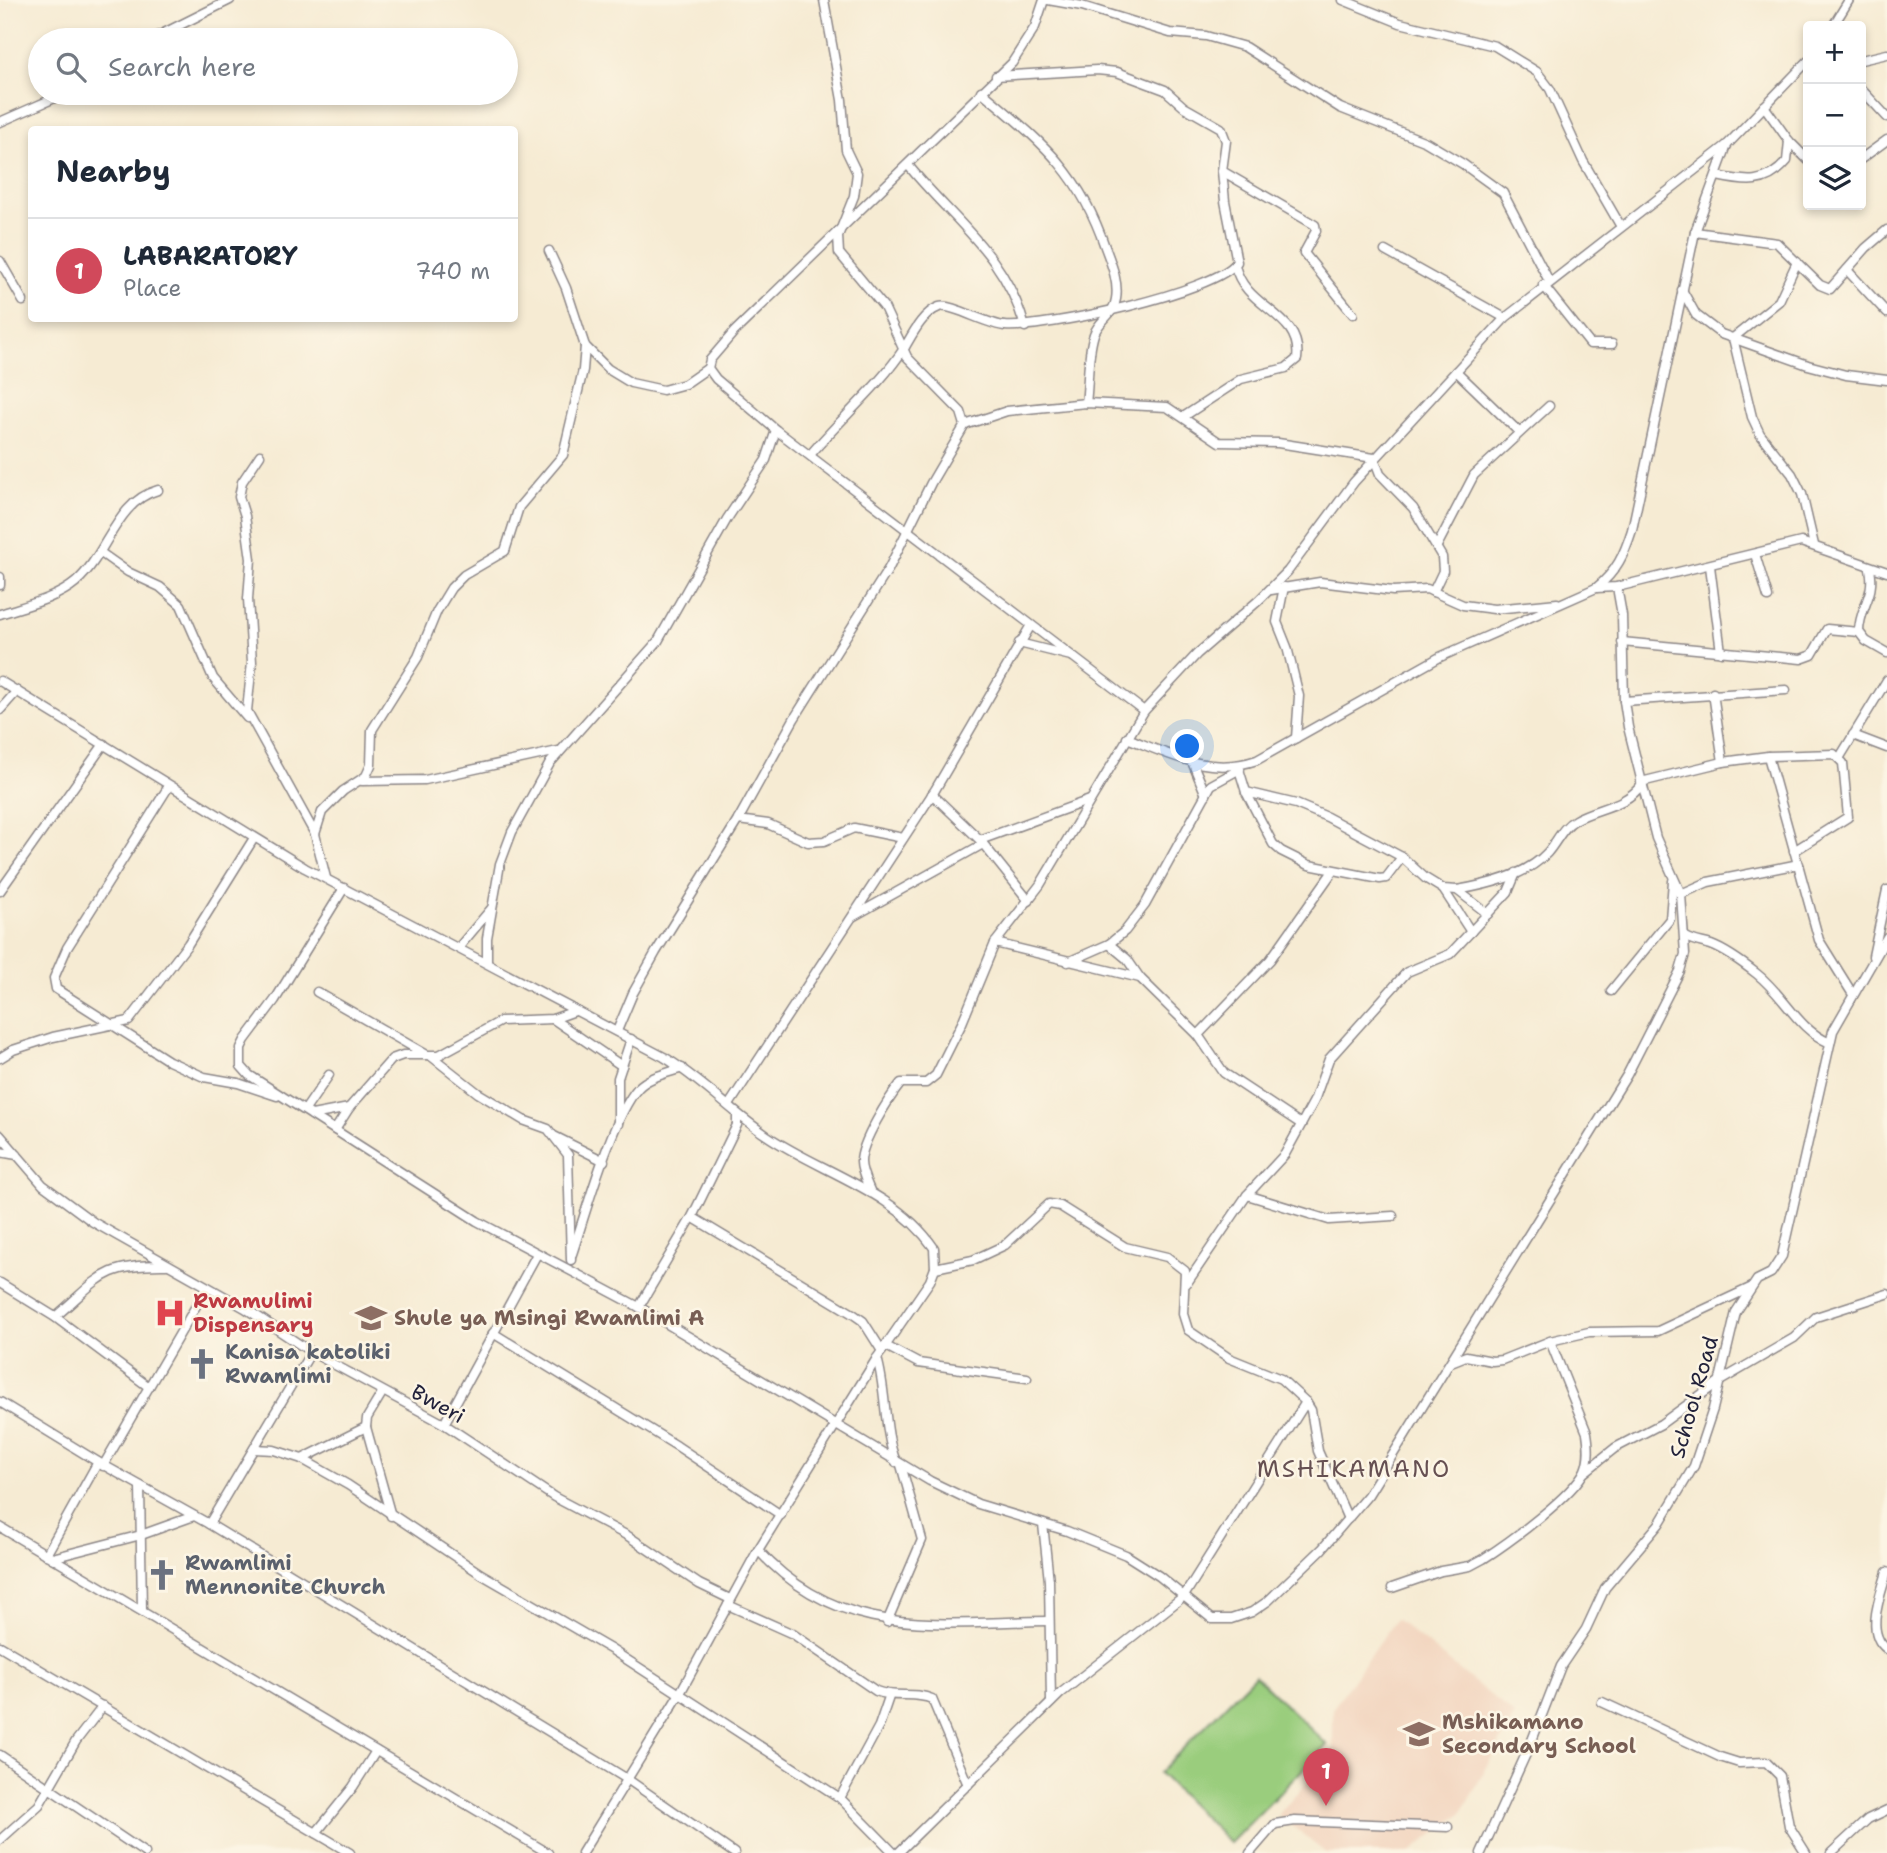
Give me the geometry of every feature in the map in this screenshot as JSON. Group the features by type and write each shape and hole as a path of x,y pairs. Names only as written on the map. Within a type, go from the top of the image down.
{"street":[{"path":"174,28 230,0"},
{"path":"824,0 842,100 846,150 857,173 854,195 837,244 839,253 884,307 903,350 918,370 961,411 965,425"},
{"path":"585,346 619,376 649,387 677,387 708,368 710,360 734,332 908,165 1023,49 1046,0 1076,5 1175,34 1206,36 1245,47 1340,108 1426,142 1463,164 1503,193 1546,283 1590,344 1612,344"},
{"path":"1343,0 1400,23 1494,46 1536,72 1550,89 1583,161 1620,225"},
{"path":"1836,21 1849,0"},
{"path":"1866,60 1887,54"},
{"path":"871,1193 861,1161 866,1144 901,1083 926,1083 936,1075 971,1003 995,943 1029,901 1144,711 1197,654 1288,571 1374,458 1504,318 1620,225 1727,145 1803,66"},
{"path":"996,76 1097,70 1129,75 1157,86 1224,132 1226,141 1222,171 1225,201 1238,255 1235,265 1242,287 1293,332 1298,347 1297,359 1286,368 1241,379 1184,417"},
{"path":"981,91 1057,159 1086,197 1115,281 1116,302 1112,312 1095,331 1086,403"},
{"path":"1866,94 1887,117"},
{"path":"0,122 39,105"},
{"path":"1764,106 1789,141 1803,155"},
{"path":"1866,155 1887,140"},
{"path":"1717,176 1756,183 1769,177 1787,161 1789,141"},
{"path":"1068,962 1109,944 1125,931 1145,905 1216,780 1440,657 1596,588 1612,575 1623,559 1632,530 1663,398 1695,232 1727,145"},
{"path":"908,165 997,263 1011,287 1025,327"},
{"path":"1222,171 1315,225 1316,231 1304,253 1353,314"},
{"path":"1695,232 1777,243 1820,285 1830,289 1866,247 1887,230"},
{"path":"315,834 322,812 331,802 361,782 371,765 372,730 418,657 437,611 451,588 464,575 505,551 519,507 563,455 583,370 585,346 566,288 549,251"},
{"path":"1385,251 1504,318"},
{"path":"0,261 23,300"},
{"path":"1733,338 1779,301 1797,262"},
{"path":"810,455 903,350 927,316 942,307 992,325 1025,327 1112,312 1217,276 1235,265"},
{"path":"1847,270 1887,313"},
{"path":"1682,289 1696,316 1712,329 1808,365 1846,375 1887,380"},
{"path":"1733,338 1752,417 1760,434 1792,474 1802,494 1814,545"},
{"path":"708,368 716,379 776,430 1144,711"},
{"path":"1456,371 1518,432"},
{"path":"617,1031 633,993 656,952 738,820 794,719 862,615 909,532 930,484 965,425 1007,411 1086,403 1167,407 1184,417 1200,432 1219,442 1279,443 1374,458"},
{"path":"1437,546 1474,475 1549,406"},
{"path":"487,962 491,909 504,849 558,751 658,641 727,519 765,460 776,430"},
{"path":"251,721 247,699 252,662 248,599 251,559 245,516 239,497 242,482 260,455"},
{"path":"1374,458 1380,474 1413,509 1437,546 1444,564 1433,592"},
{"path":"0,614 61,592 75,583 102,553 128,507 144,494 158,490"},
{"path":"1596,588 1618,587 1710,566 1787,543 1814,545 1870,569 1887,572"},
{"path":"102,553 128,572 160,587 181,605 213,678 251,721 290,785 315,834 326,878"},
{"path":"1755,554 1768,597"},
{"path":"1710,566 1721,652"},
{"path":"1870,569 1873,587 1859,624 1859,632 1866,641 1887,653"},
{"path":"0,577 0,585"},
{"path":"1269,591 1320,582 1433,592 1463,605 1493,609 1564,602"},
{"path":"1284,587 1276,622 1287,647 1299,696 1296,738"},
{"path":"344,888 275,1000 241,1048 241,1066 244,1070 477,1222 537,1254 569,1264 899,1463 978,1504 1043,1524 1126,1555 1212,1619 1231,1619 1252,1612 1303,1568 1367,1494 1626,1075 1680,971 1686,937 1681,894 1656,838 1624,701 1618,587"},
{"path":"729,1105 932,794 1031,625"},
{"path":"1622,642 1808,658 1827,629 1859,632"},
{"path":"1019,643 1077,658"},
{"path":"1794,851 1848,817 1840,757 1887,680"},
{"path":"0,681 254,838 682,1068 729,1105 737,1115 780,1145 836,1171 871,1193 927,1238 936,1256 930,1281 882,1352 758,1550 679,1695 582,1853"},
{"path":"1624,701 1786,690"},
{"path":"0,710 17,691"},
{"path":"1713,693 1723,762"},
{"path":"1853,735 1887,748"},
{"path":"1127,738 1193,764 1239,768"},
{"path":"0,891 104,744"},
{"path":"361,782 425,780 558,751"},
{"path":"1443,889 1457,890 1516,873 1545,855 1570,823 1629,799 1642,783 1723,762 1768,756 1826,752 1840,757"},
{"path":"1768,756 1819,940 1852,993"},
{"path":"1193,764 1206,794"},
{"path":"1239,768 1246,792 1273,844 1293,858 1333,871 1383,879 1402,857"},
{"path":"169,786 67,948 54,978 56,989 147,1049 189,1071 285,1098"},
{"path":"1246,792 1296,804 1327,817 1402,857 1425,878 1443,889 1471,932"},
{"path":"932,794 981,842 1029,901"},
{"path":"853,916 981,842 1090,800"},
{"path":"738,820 768,824 808,842 824,841 854,828 903,838"},
{"path":"0,1058 13,1050 73,1031 127,1022 165,978 254,838"},
{"path":"1681,894 1708,882 1799,863"},
{"path":"1198,1035 1270,960 1333,871"},
{"path":"1187,1283 1247,1195 1285,1154 1314,1101 1329,1059 1407,972 1440,960 1471,932 1508,892 1516,873"},
{"path":"1611,991 1670,919 1673,874"},
{"path":"1457,890 1488,914"},
{"path":"1871,963 1887,890"},
{"path":"459,947 491,909"},
{"path":"1686,937 1718,949 1756,973 1783,998 1807,1031 1830,1043"},
{"name":"School Road","path":"1481,1853 1531,1743 1561,1666 1586,1629 1605,1588 1651,1535 1694,1466 1720,1381 1736,1312 1757,1280 1771,1273 1782,1256 1830,1043 1852,993 1887,937"},
{"path":"995,943 1140,978"},
{"path":"1109,944 1127,958 1140,978 1198,1035 1224,1073 1301,1124"},
{"path":"317,992 431,1056 478,1093 523,1119 544,1126 553,1135 568,1155 569,1264"},
{"path":"335,1129 349,1108 392,1059 403,1055 431,1056 502,1021 553,1019 575,1011"},
{"path":"553,1019 622,1066"},
{"path":"618,1125 616,1092 631,1039"},
{"path":"569,1264 618,1125 638,1089 682,1068"},
{"path":"309,1112 329,1075"},
{"path":"309,1112 349,1108"},
{"path":"639,1307 692,1217 737,1125 737,1115"},
{"name":"Bweri","path":"0,1135 43,1185 80,1213 272,1325 311,1352 382,1393 444,1424 534,1485 628,1536 729,1602 793,1634 889,1697"},
{"path":"553,1135 604,1161"},
{"path":"0,1152 17,1155"},
{"path":"1247,1195 1329,1220 1393,1216"},
{"path":"935,1268 973,1260 1005,1245 1049,1204 1060,1206 1125,1247 1175,1262 1185,1271 1187,1283 1183,1304 1184,1323 1188,1330 1228,1358 1281,1380 1306,1402 1311,1410 1318,1451 1348,1519"},
{"path":"692,1217 863,1321 882,1352 889,1438 922,1540 887,1622"},
{"path":"444,1424 537,1254"},
{"path":"55,1317 105,1274 135,1265 169,1265"},
{"path":"0,1283 55,1317 149,1387"},
{"path":"49,1556 100,1464 207,1287"},
{"path":"1448,1363 1466,1356 1502,1360 1550,1340 1589,1332 1658,1331 1752,1288"},
{"path":"1392,1588 1470,1566 1483,1559 1562,1499 1583,1474 1615,1448 1661,1424 1720,1381 1794,1338 1816,1317 1887,1294"},
{"path":"493,1334 677,1446 781,1516"},
{"path":"1550,1340 1587,1433 1590,1447 1583,1474"},
{"path":"209,1524 311,1352"},
{"path":"882,1352 918,1363 1027,1378"},
{"path":"382,1393 367,1418 366,1427 391,1516"},
{"path":"0,1402 100,1464 209,1524 627,1779 734,1853"},
{"path":"254,1449 274,1450 302,1459 481,1574 612,1650 840,1798 896,1853 1051,1702 1099,1660 1184,1596 1306,1402"},
{"path":"302,1459 366,1427"},
{"path":"264,1433 274,1450"},
{"path":"139,1486 142,1610"},
{"path":"49,1556 141,1535 194,1516"},
{"path":"1043,1524 1049,1581 1051,1702"},
{"path":"0,1527 548,1853"},
{"path":"758,1550 780,1572 829,1601 863,1616 887,1622 941,1624 1049,1621"},
{"path":"1887,1572 1875,1628 1878,1638 1887,1649"},
{"path":"0,1646 350,1853"},
{"path":"840,1798 879,1726 889,1697 924,1696 935,1703 968,1785"},
{"path":"1602,1702 1720,1757 1739,1763 1766,1762 1780,1776 1789,1826 1806,1853"},
{"path":"0,1840 30,1815 51,1789 76,1741 103,1706"},
{"path":"316,1833 348,1794 376,1751"},
{"path":"0,1755 145,1853"},
{"path":"1831,1853 1868,1819 1887,1810"},
{"path":"1250,1853 1275,1824 1295,1821 1448,1827"}],"shaded area":[{"name":"Mshikamano Secondary School","path":"1396,1619 1515,1715 1461,1814 1409,1853 1326,1853 1278,1815 1333,1753 1333,1708"}],"green space":[{"path":"1255,1675 1327,1745 1230,1843 1159,1773"}],"place":[{"name":"Rwamulimi Dispensary","path":"170,1313"},
{"name":"Shule ya Msingi Rwamlimi A","path":"371,1318"},
{"name":"Kanisa katoliki Rwamlimi","path":"202,1364"},
{"name":"Rwamlimi Mennonite Church","path":"162,1575"},
{"name":"Mshikamano Secondary School","path":"1419,1734"},
{"name":"LABARATORY","path":"1326,1806"}],"district":[{"name":"MSHIKAMANO","path":"1354,1469"}]}
